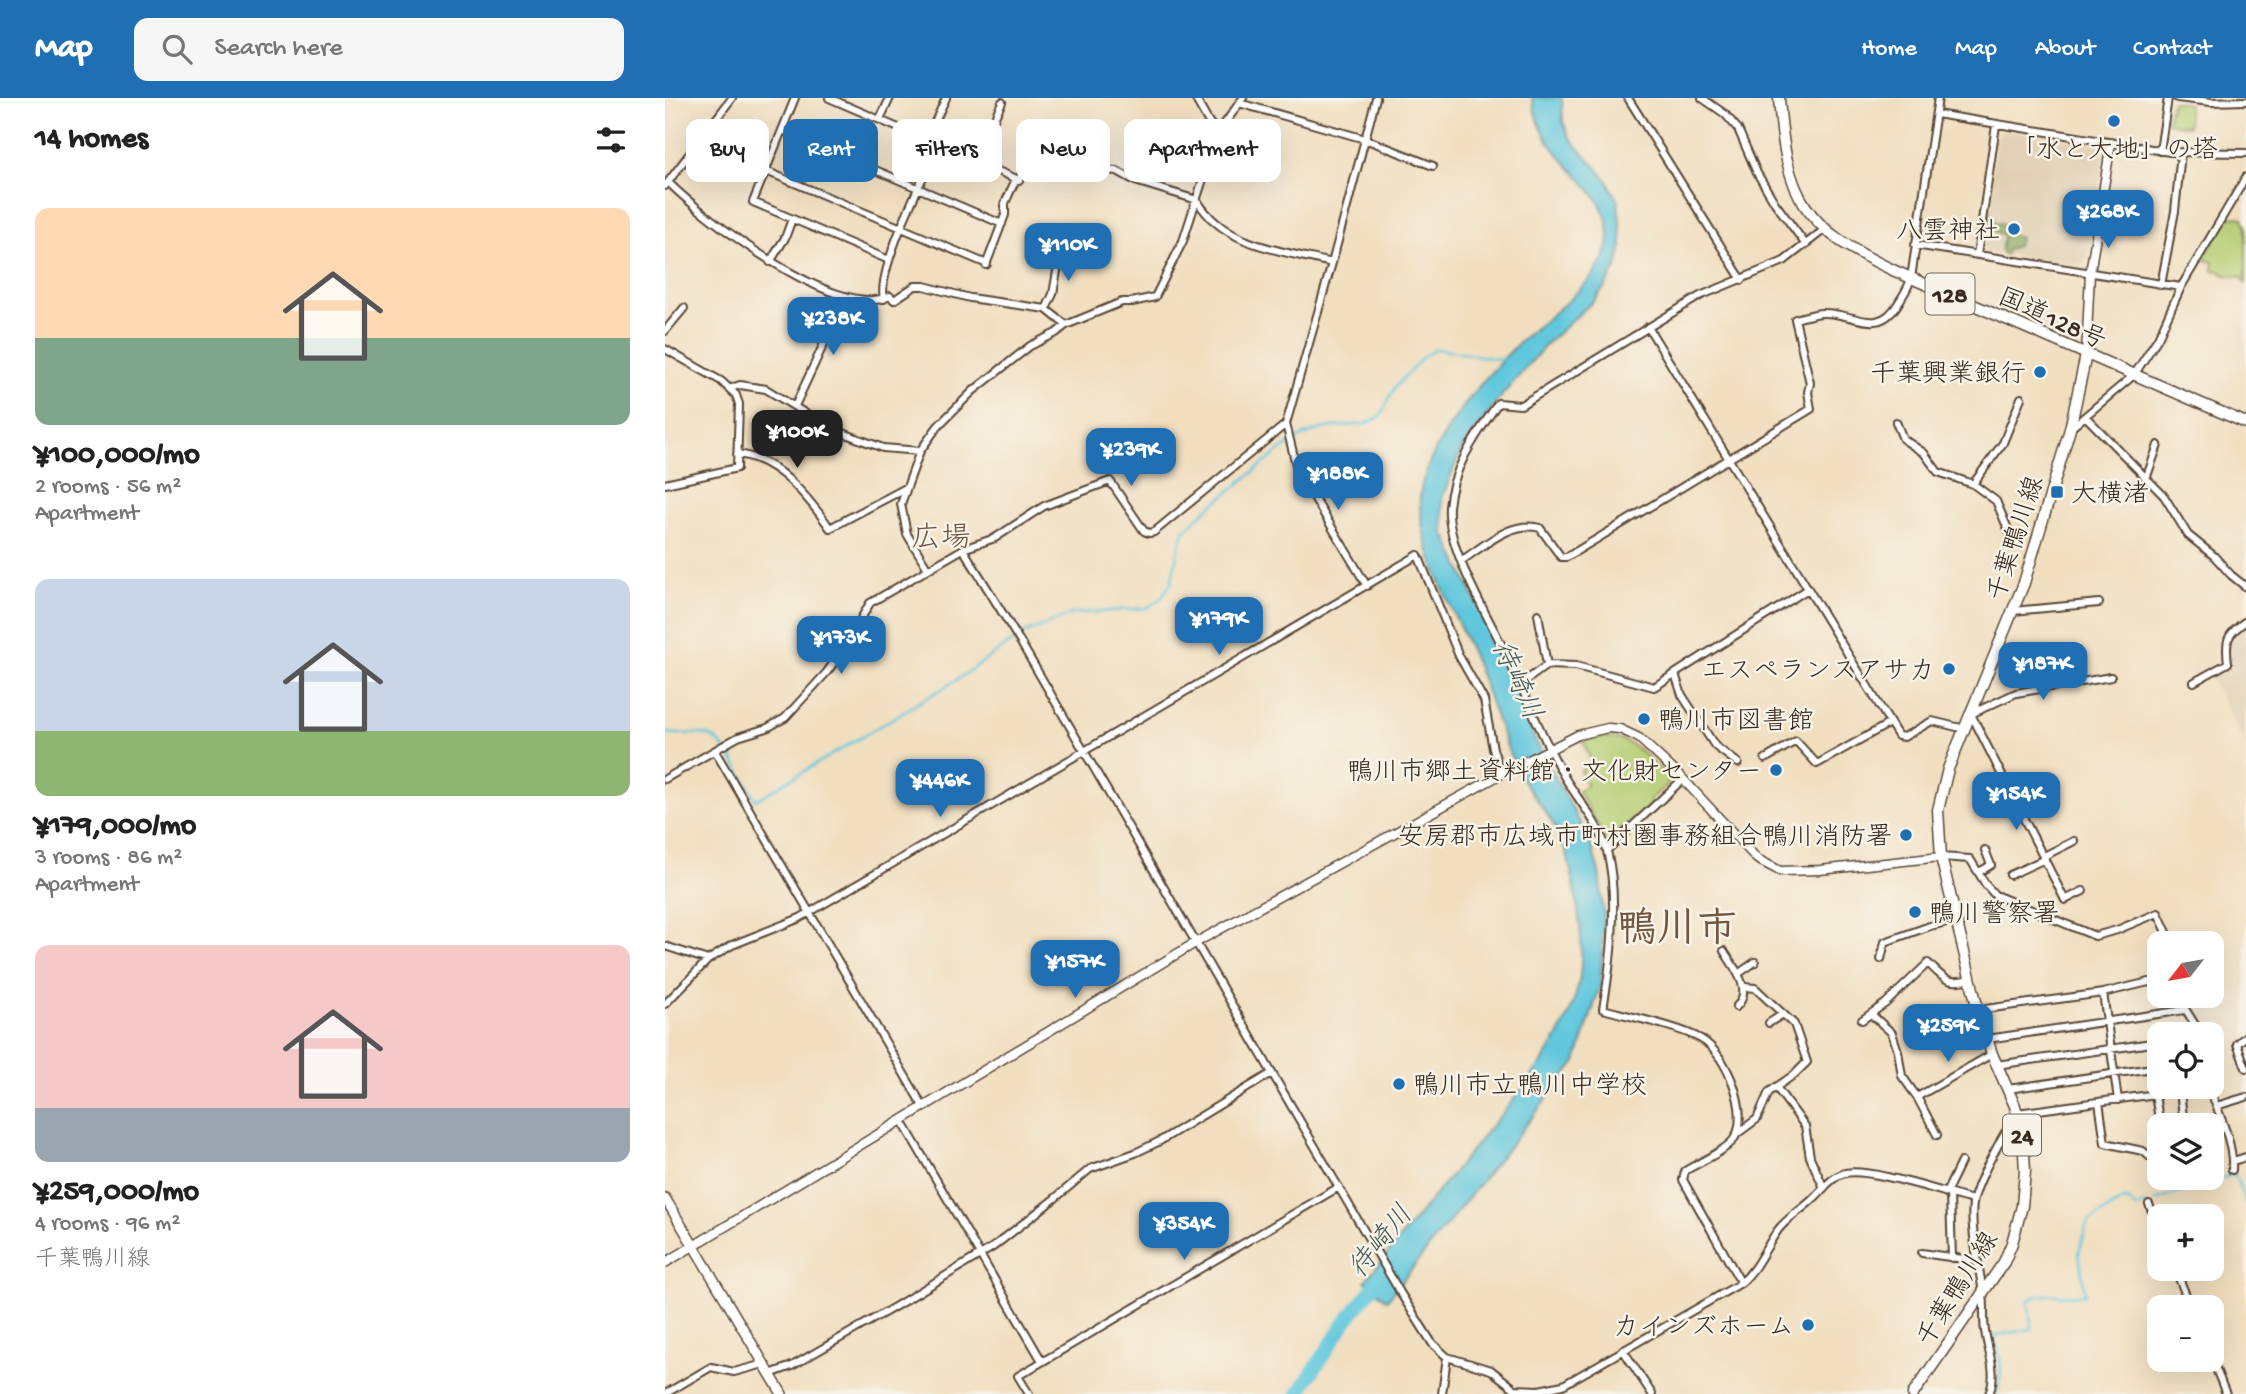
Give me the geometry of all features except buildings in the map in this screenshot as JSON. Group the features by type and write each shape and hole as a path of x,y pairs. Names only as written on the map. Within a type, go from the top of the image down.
{"main road":[{"name":"国道128号","path":"1779,98 1789,174 1802,202 1825,229 1849,248 1911,278 2246,423"},
{"name":"千葉鴨川線","path":"1913,1394 2004,1262 2020,1216 2025,1171 2018,1117 1996,1065 1978,1010 1941,857 1937,819 1948,769 2013,611 2035,546 2070,429 2086,355"},
{"path":"665,1198 782,1394"}],"street":[{"path":"732,98 667,180 685,200 770,262 846,296 875,301 890,296 894,300 915,286 925,286 969,298 1046,309 1066,325"},
{"path":"769,163 795,98"},
{"path":"829,98 892,124"},
{"path":"880,119 890,98"},
{"path":"936,119 946,98"},
{"path":"1195,98 1209,119"},
{"path":"665,779 719,748 785,718 827,672 870,603 963,549 995,538 1044,506 1110,481 1144,531 1154,532 1286,424 1376,98"},
{"path":"1628,98 1742,280"},
{"path":"1702,98 1724,114 1738,129 1757,173 1806,245"},
{"path":"1461,561 1509,530 1522,526 1540,528 1557,554 1567,557 1811,409 1808,392 1810,383 1795,319 1823,313 1868,321 1885,320 1893,314 1911,278 1938,98"},
{"path":"2160,151 2168,98"},
{"path":"2177,98 2211,102 2246,101"},
{"path":"1228,119 1241,101 1365,139 1433,166"},
{"path":"994,119 1002,102"},
{"path":"1936,114 2160,151 2246,153"},
{"path":"1977,255 1996,125"},
{"path":"782,130 1002,224"},
{"path":"2086,355 2090,273 2111,143"},
{"path":"2161,285 2169,249 2181,153"},
{"path":"1110,170 1197,200 1204,212 1226,231 1246,242 1332,263"},
{"path":"769,172 903,227 986,265 1005,215 1005,203 1016,179 1002,173"},
{"path":"2070,429 2134,375 2158,338 2181,287 2246,177"},
{"path":"761,182 753,202 889,260"},
{"path":"884,299 882,291 889,260 922,182"},
{"path":"929,569 907,534 901,504 921,451 938,426 973,391 1030,346 1066,325 1122,302 1154,297 1183,241 1203,182"},
{"path":"770,262 785,238 792,219"},
{"path":"1738,1133 1734,1082 1709,1044 1688,1034 1604,1009 1611,968 1612,927 1611,875 1607,850 1549,749 1521,684 1461,561 1449,525 1450,492 1465,455 1498,403 1521,405 1700,296 1784,261 1825,229"},
{"path":"1915,245 2181,287"},
{"path":"1046,309 1053,294 1061,248"},
{"path":"795,406 846,296"},
{"path":"665,331 684,308"},
{"path":"1649,327 1898,736 1903,737 1932,721 1965,729"},
{"path":"665,349 731,388 739,404 737,468 665,484"},
{"path":"731,388 740,385 767,389 827,426 871,444 883,448 921,451"},
{"path":"1973,484 2003,443 2021,398"},
{"path":"2085,417 2169,503 2188,535 2246,587"},
{"path":"1896,422 1903,439 1924,453 1938,472 1973,484 1996,501 2014,543"},
{"path":"1286,424 1297,469 1367,586"},
{"path":"2146,479 2158,445"},
{"path":"737,454 750,455 797,487 830,528 906,488"},
{"path":"963,549 1084,750 1375,1251 1432,1343 1447,1357 1491,1370 1515,1389 1539,1390 1563,1385 1741,1283 1750,1275 1778,1230 1834,1178 1847,1172 1883,1177 1973,1200"},
{"path":"665,1004 708,960 732,945 800,918 1418,555 1459,656 1484,700 1493,749 1503,773"},
{"path":"1521,684 1547,665 1576,666 1649,686 1659,685 1808,589"},
{"path":"2013,611 2099,603"},
{"path":"1538,614 1547,665"},
{"path":"2194,682 2228,663 2227,639 2246,621"},
{"path":"1675,674 1682,695 1716,746 1738,763"},
{"path":"2083,891 2064,900 1971,715 2016,693 2111,677"},
{"path":"1765,759 1796,741 1817,764 1890,723"},
{"path":"665,1264 1195,943 1503,773 1591,731 1620,729 1649,745 1757,859 1780,871 1820,870 1941,857 1970,859 1995,895 2095,936 2158,913 2166,931"},
{"path":"719,748 809,912 924,1108"},
{"path":"1607,850 1683,779"},
{"path":"2010,875 2074,841"},
{"path":"1979,872 1991,865 1985,850"},
{"path":"1881,959 1885,942 1956,920"},
{"path":"665,946 708,960"},
{"path":"1724,951 1745,987 1742,1001 1737,1007"},
{"path":"1738,974 1755,962"},
{"path":"1862,1020 1872,1015 1928,964 1948,981 1955,983 1970,979"},
{"path":"1978,1010 2103,993 2147,982"},
{"path":"1741,1283 1683,1180 1685,1171 1731,1144 1738,1133 1757,1119 1767,1096 1807,1062 1794,1024 1755,988 1745,987"},
{"path":"2103,993 2118,1100"},
{"path":"1987,1039 2185,1010 2193,1022"},
{"path":"1769,1023 1783,1014"},
{"path":"1872,1015 1892,1033 1902,1076 1917,1097 1937,1135"},
{"path":"2246,1036 2237,1044 2246,1068"},
{"path":"1996,1065 2147,1044"},
{"path":"1917,1097 1992,1054"},
{"path":"2007,1089 2147,1069"},
{"path":"770,1374 792,1366 981,1255 1090,1169 1135,1153 1160,1140 1272,1073"},
{"path":"1776,1087 1805,1126 1810,1157 1824,1188"},
{"path":"1989,1394 1992,1388 1992,1361 1982,1311 1983,1294 1977,1261 1973,1200 1986,1167 2018,1117 2147,1096"},
{"path":"2216,1106 2246,1097"},
{"path":"2213,1099 2233,1161 2232,1170"},
{"path":"2099,1102 2105,1143 2143,1151 2147,1154"},
{"path":"902,1121 1042,1361"},
{"path":"2233,1161 2246,1157"},
{"path":"1952,1258 1948,1194 1961,1162"},
{"path":"1029,1394 1018,1376 1339,1187"},
{"path":"1922,1253 1977,1261"},
{"path":"1623,1350 1652,1394"},
{"path":"1442,1394 1447,1357"},
{"path":"665,1394 711,1367 734,1372 764,1364"},
{"path":"2217,1372 2226,1394"}],"shaded area":[{"path":"2004,130 2097,144 2102,149 2104,155 2087,259 2083,263 2078,265 1987,252 1983,246 1997,138"},
{"path":"2246,626 2246,746 2211,678 2231,666 2229,643 2239,629"}],"green space":[{"path":"2172,101 2188,104 2188,126 2167,122"},
{"path":"1991,214 1996,223 2005,224 2007,233 2020,238 2017,246 2008,249 2005,255 2001,252 2004,235 1987,225 1986,217"},
{"path":"2230,216 2243,218 2246,225 2246,285 2242,277 2213,270 2213,262 2203,259"},
{"path":"1603,737 1631,744 1652,761 1669,783 1650,800 1651,804 1611,839 1605,837 1578,791 1587,785 1580,771 1592,763 1583,741"}],"water":[{"path":"1532,98 1562,98 1563,122 1570,138 1607,180 1618,201 1622,246 1617,266 1605,287 1548,342 1463,446 1442,498 1444,532 1517,691 1535,740 1590,841 1599,872 1604,916 1600,986 1576,1062 1387,1300 1365,1281 1536,1071 1570,1012 1580,974 1579,912 1565,851 1555,827 1521,777 1508,749 1432,559 1421,517 1420,498 1424,478 1432,457 1457,414 1505,357 1589,280 1607,250 1609,234 1601,205 1546,137"}],"waterway":[{"path":"665,733 705,735 716,740 736,764 756,800 955,681 1023,634 1072,614 1147,608 1161,598 1171,583 1185,530 1207,509 1295,439 1324,428 1365,424 1380,417 1395,387 1424,356 1436,349 1505,360"},
{"path":"2155,1201 2235,1174 2246,1205"},
{"path":"1997,1394 2001,1365 1993,1336 2032,1329 2028,1301 2034,1297 2085,1294 2079,1253 2087,1223 2123,1200 2129,1201 2136,1208 2146,1204"},
{"name":"待崎川","path":"1298,1394 1346,1321 1385,1272"}],"place":[{"name":"「水と大地」の塔","path":"2114,121"},
{"name":"八雲神社","path":"2014,229"},
{"name":"千葉興業銀行","path":"2040,372"},
{"name":"大横渚","path":"2057,492"},
{"name":"エスペランスアサカ","path":"1949,669"},
{"name":"鴨川市図書館","path":"1644,719"},
{"name":"鴨川市郷土資料館・文化財センター","path":"1776,770"},
{"name":"安房郡市広域市町村圏事務組合鴨川消防署","path":"1906,835"},
{"name":"鴨川警察署","path":"1915,912"},
{"name":"鴨川市立鴨川中学校","path":"1399,1084"},
{"name":"カインズホーム","path":"1808,1325"}],"district":[{"name":"広場","path":"941,536"},
{"name":"鴨川市","path":"1677,926"}]}
